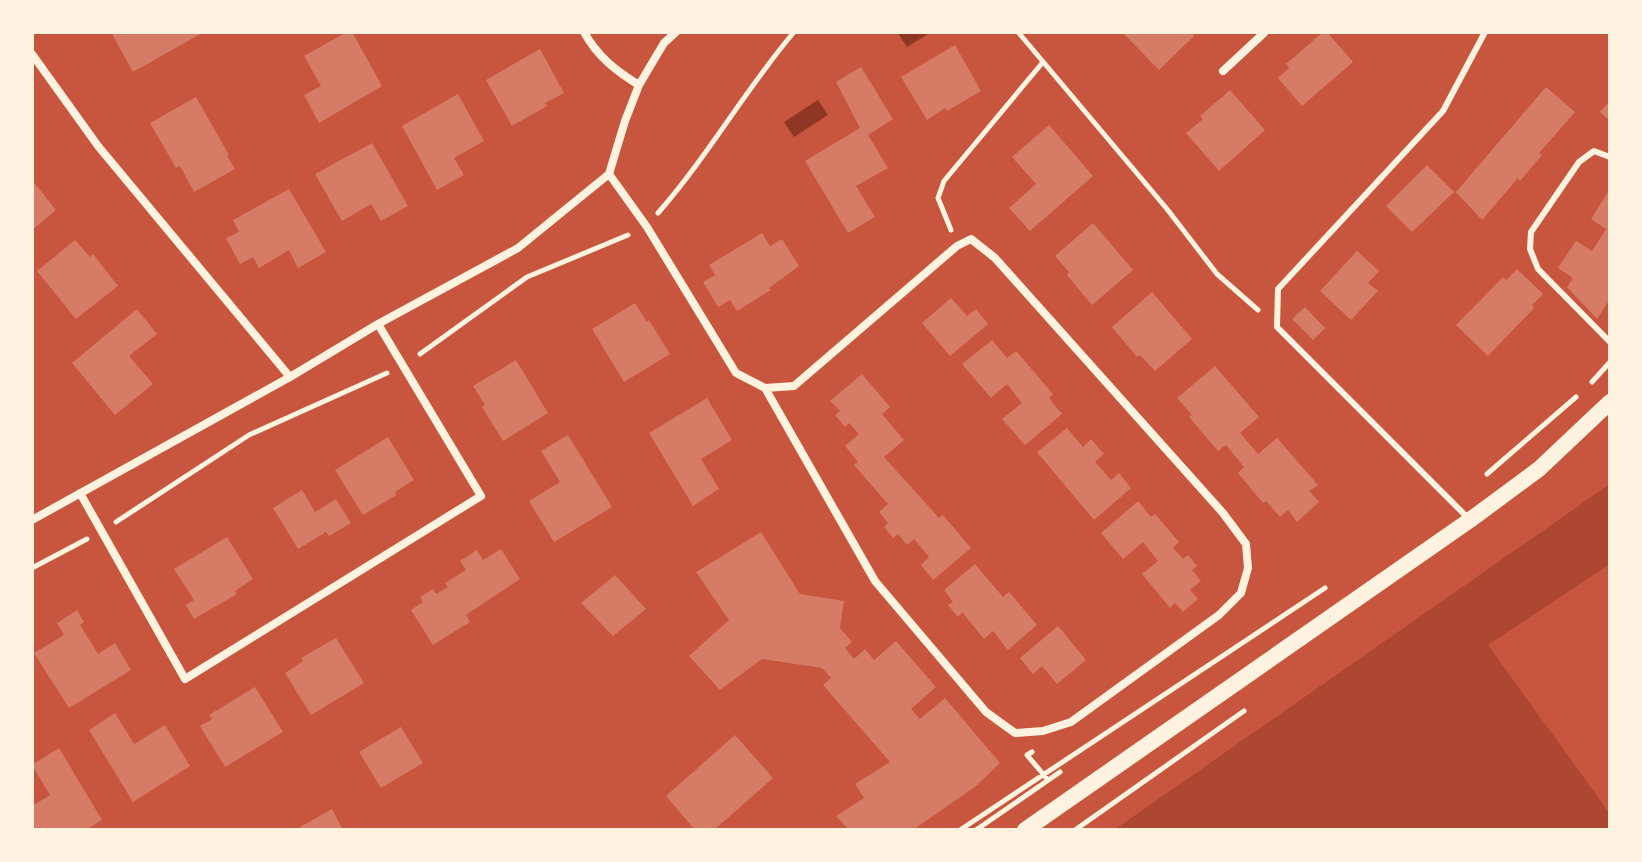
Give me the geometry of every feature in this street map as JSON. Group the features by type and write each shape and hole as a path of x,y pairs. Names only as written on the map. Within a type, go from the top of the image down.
{"main road":[{"path":"1025,830 1470,520 1539,469 1610,402"}],"street":[{"path":"584,32 594,50 639,85"},
{"path":"32,520 518,248 609,174 639,85 664,43 676,32"},
{"path":"1223,71 1265,32"},
{"path":"32,54 98,146 290,377"},
{"path":"609,174 647,227 736,373 765,388 794,386 957,246 971,239 995,258 1223,513 1246,544 1248,568 1241,593 1219,615 1071,722 1043,731 1015,733 986,712 875,581 765,388"},
{"path":"80,493 185,679 481,496 378,324"}],"lane":[{"path":"1470,520 1277,327 1278,289 1443,111 1485,32"},
{"path":"1610,157 1594,151 1579,162 1531,232 1530,249 1538,269 1610,342"}],"path":[{"path":"32,568 102,532 249,435 404,366 527,277 647,227 686,182 761,72 794,32"},
{"path":"1018,32 1167,209 1217,274 1277,327"},
{"path":"957,246 938,198 944,181 1043,62"},
{"path":"1453,503 1592,383 1610,362"},
{"path":"960,830 1334,582"}],"shaded area":[{"path":"897,32 931,32 907,47"},
{"path":"818,100 828,115 794,137 784,122"},
{"path":"1610,484 1610,564 1488,645 1610,814 1610,830 1114,830"}],"building":[{"path":"111,32 204,32 133,72"},
{"path":"352,32 382,86 319,123 304,95 321,86 304,56"},
{"path":"1122,32 1190,32 1194,36 1159,70"},
{"path":"1323,32 1327,32 1353,62 1302,106 1278,78 1289,68 1286,64"},
{"path":"955,45 981,91 927,120 901,77"},
{"path":"540,49 564,93 512,126 486,80"},
{"path":"861,67 893,119 868,135 888,168 856,186 875,217 848,233 805,161 860,128 836,82"},
{"path":"1546,87 1575,112 1539,153 1542,155 1520,181 1518,178 1482,220 1456,192"},
{"path":"1230,90 1265,130 1219,171 1186,133"},
{"path":"458,94 484,141 454,158 464,175 437,190 402,126"},
{"path":"196,97 235,169 194,192 150,123"},
{"path":"1610,101 1610,121 1600,112"},
{"path":"1049,125 1093,176 1030,231 1009,208 1036,184 1012,157"},
{"path":"372,143 408,206 381,221 371,204 342,221 315,174"},
{"path":"1427,165 1454,192 1412,232 1386,206"},
{"path":"32,180 56,210 32,230"},
{"path":"289,189 326,252 298,268 289,250 259,268 253,257 240,264 226,238 239,232 233,220"},
{"path":"1610,189 1610,299 1597,319 1567,287 1573,278 1558,268 1576,241 1592,251 1606,229 1591,219"},
{"path":"1093,223 1133,270 1092,305 1055,256"},
{"path":"762,233 770,246 782,239 799,266 769,288 771,290 737,311 730,300 718,307 703,282 715,275 709,265"},
{"path":"75,240 90,257 93,254 118,286 76,319 37,271"},
{"path":"1357,251 1379,271 1368,283 1378,291 1351,320 1320,291"},
{"path":"1517,269 1543,294 1532,305 1534,308 1488,356 1456,325 1503,277 1506,280"},
{"path":"1152,292 1192,339 1155,371 1140,355 1137,357 1112,327"},
{"path":"951,298 967,316 976,309 988,324 950,356 922,323"},
{"path":"635,303 670,354 624,382 592,329"},
{"path":"1305,307 1325,328 1313,340 1292,319"},
{"path":"137,309 157,334 129,356 153,384 115,415 72,363"},
{"path":"992,340 1007,358 1016,351 1053,394 1049,398 1062,414 1025,445 1002,419 1022,403 1007,384 991,398 962,364"},
{"path":"516,360 548,413 503,441 473,386"},
{"path":"1215,366 1259,417 1240,433 1258,454 1277,438 1318,485 1309,491 1319,502 1297,522 1288,510 1280,517 1266,501 1263,503 1238,473 1244,467 1226,445 1218,451 1177,398"},
{"path":"862,374 890,407 882,414 904,440 884,457 939,518 943,515 971,548 933,580 921,565 929,557 914,539 907,545 898,534 893,538 884,527 888,523 879,512 888,504 854,465 858,462 845,446 859,434 849,423 845,427 835,415 840,411 830,401"},
{"path":"707,398 732,440 701,459 719,489 693,506 649,433"},
{"path":"1067,428 1083,447 1091,439 1104,454 1095,462 1111,480 1119,473 1131,488 1094,520 1037,452"},
{"path":"568,435 612,507 554,542 529,501 560,482 541,451"},
{"path":"388,437 414,480 363,515 335,470"},
{"path":"302,490 315,512 336,499 351,523 329,536 326,532 298,549 273,508"},
{"path":"1138,501 1151,517 1155,514 1179,542 1173,548 1183,559 1188,555 1197,566 1192,570 1201,581 1190,590 1198,599 1183,612 1175,603 1170,608 1142,574 1158,561 1143,542 1123,559 1101,533"},
{"path":"761,532 800,594 844,601 840,628 852,642 845,648 854,659 865,649 874,660 896,641 936,687 911,709 920,719 945,698 1000,763 976,786 913,830 849,830 836,816 864,798 855,784 890,762 823,685 831,678 822,668 762,659 720,690 689,656 729,620 696,572"},
{"path":"227,537 253,579 235,591 237,594 194,619 186,605 194,600 174,569"},
{"path":"501,549 520,579 466,615 470,622 433,645 411,610 423,602 420,597 433,589 436,594 448,587 445,583 466,570 460,561 477,550 483,560"},
{"path":"975,564 1003,597 1009,592 1037,625 1008,650 993,631 984,639 962,612 958,617 948,605 953,602 944,590"},
{"path":"615,575 646,609 613,636 581,603"},
{"path":"77,610 84,622 80,625 98,654 115,643 131,670 69,708 34,653 64,635 57,623"},
{"path":"1058,626 1086,660 1057,684 1042,666 1033,674 1020,658"},
{"path":"336,638 364,683 311,715 285,673 303,661 301,658"},
{"path":"255,687 283,732 225,767 200,726 212,719 209,715"},
{"path":"115,713 134,744 165,725 190,766 133,802 89,730"},
{"path":"401,727 423,763 381,788 359,752"},
{"path":"735,735 773,778 714,830 695,830 666,796"},
{"path":"59,748 102,820 86,830 32,830 32,806 50,795 32,765"},
{"path":"332,809 343,830 295,830"}]}
